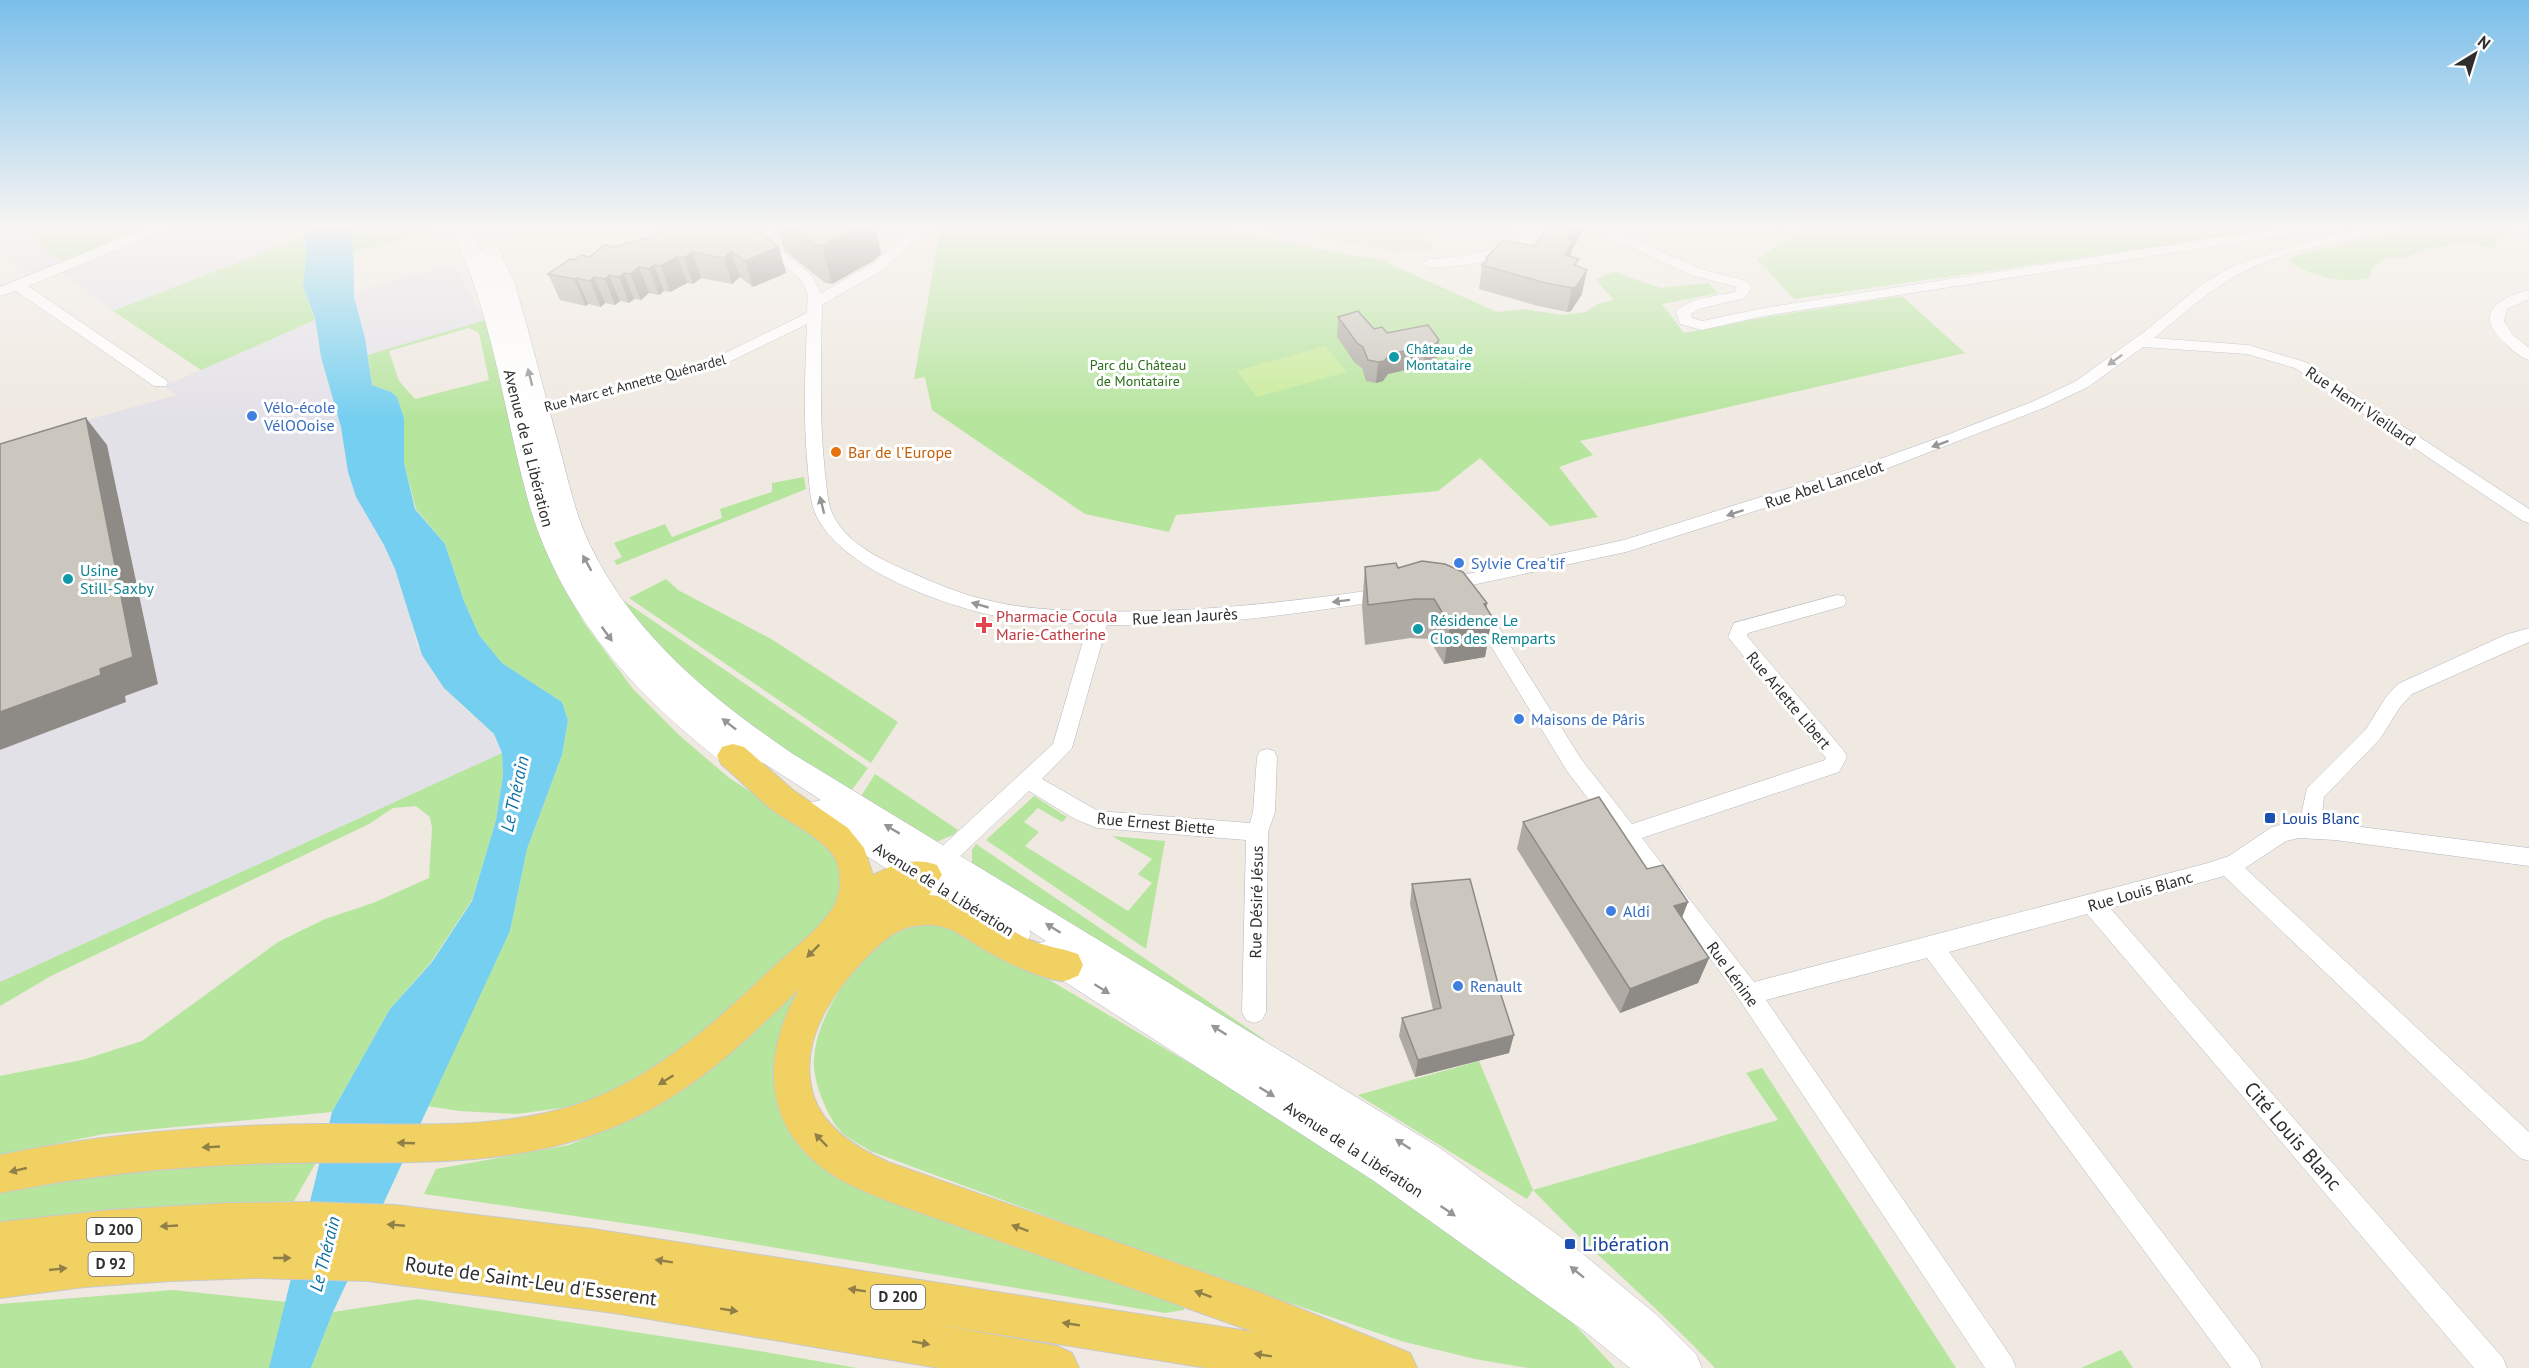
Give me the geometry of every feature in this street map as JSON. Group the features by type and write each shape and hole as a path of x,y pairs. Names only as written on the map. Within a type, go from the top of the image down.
{"main road":[{"name":"Avenue de la Libération","path":"488,291 566,516 584,557 598,602 619,650 650,686 680,714 733,756 829,818 934,867 1427,1160 1565,1263 1644,1330 1682,1368"},
{"name":"Avenue de la Libération","path":"506,291 528,412"},
{"name":"Avenue de la Libération","path":"598,602 663,666 726,721 934,867 1065,965 1386,1169 1597,1316 1660,1368"},
{"path":"733,756 774,794 843,843 851,852 855,862 857,883 855,895 862,922 844,957 815,992 798,1026 791,1058 792,1088 803,1118 836,1155 890,1182 1259,1313 1395,1368"},
{"path":"0,1174 69,1160 125,1153 269,1144 464,1144 514,1138 564,1126 606,1112 648,1091 712,1047 770,994 862,922 905,899 934,867"},
{"path":"862,922 911,912 944,910 965,918 1024,953 1065,965"},
{"name":"D 200","path":"0,1242 110,1230 226,1241"},
{"name":"Route de Saint-Leu d'Esserent","path":"0,1277 89,1266 226,1241 343,1259 448,1251 689,1303 1057,1368"},
{"name":"D 200","path":"448,1251 765,1276 1342,1368"}],"street":[{"path":"26,291 160,383"},
{"name":"Rue Jean Jaurès","path":"815,291 812,439 822,509 828,523 836,533 854,549 889,571 970,602 1017,613 1100,619 1205,617 1408,591"},
{"name":"Rue Marc et Annette Quénardel","path":"528,412 718,362 815,309 842,291"},
{"path":"1743,291 1740,295 1694,306 1683,312 1685,321 1702,326 1764,312 1900,291"},
{"name":"Rue Abel Lancelot","path":"1461,582 1626,546 1958,438 2068,391 2088,380 2204,291"},
{"path":"2529,294 2503,303 2499,306 2496,316 2506,337 2529,355"},
{"name":"Rue Henri Vieillard","path":"2140,342 2248,350 2300,365 2529,517"},
{"path":"1427,588 1461,582"},
{"name":"Rue Lénine","path":"1461,582 1560,744 1749,994 2002,1368"},
{"name":"Rue Arlette Libert","path":"1628,834 1832,766 1837,757 1737,637 1740,628 1837,601"},
{"path":"934,867 1062,748 1100,619"},
{"path":"2309,829 2314,794 2373,734 2393,702 2405,689 2520,637"},
{"name":"Rue Désiré Jésus","path":"1254,1012 1257,832 1264,812 1267,756"},
{"name":"Rue Ernest Biette","path":"1029,781 1082,813 1097,819 1257,832"},
{"name":"Rue Louis Blanc","path":"1749,994 2093,905 2228,866 2280,833 2309,829 2529,857"},
{"path":"2228,866 2529,1149"},
{"name":"Cité Louis Blanc","path":"2093,905 2493,1368"},
{"path":"1932,947 2247,1368"}],"shaded area":[{"path":"87,291 165,291 113,311"},
{"path":"469,291 485,320 326,368 341,427 348,472 356,497 395,569 407,603 417,645 434,674 460,704 494,734 502,753 0,982 0,444 177,395 164,386 315,320 321,357 366,344 353,292"}],"green space":[{"path":"165,291 304,291 315,320 201,370 113,311"},
{"name":"Parc du Château de Montataire","path":"930,291 1450,291 1497,312 1524,309 1561,315 1586,312 1598,304 1614,300 1606,291 1716,291 1718,293 1662,304 1684,333 1766,317 1902,296 1965,353 1580,441 1593,455 1559,467 1598,517 1550,526 1480,458 1438,491 1176,515 1169,532 1085,514 932,410 925,377 914,379"},
{"path":"1786,291 1851,291 1794,299"},
{"path":"485,320 546,545 562,583 584,623 633,689 679,735 728,777 810,831 840,859 843,879 836,911 707,1036 616,1091 568,1107 517,1114 459,1111 427,1106 510,931 527,849 562,755 568,720 562,702 502,663 479,635 464,601 445,544 416,509 404,463 404,418 397,397 372,385 368,355","holes":["469,328 479,333 489,380 415,399 399,381 389,351"]},
{"path":"1325,346 1347,372 1257,397 1237,371"},
{"path":"804,477 806,489 617,565 614,561 622,557 614,543 665,524 672,537 722,518 720,509 772,492 772,483"},
{"path":"666,579 678,590 773,640 898,722 871,763 629,598"},
{"path":"624,601 868,768 849,794 772,747 647,639"},
{"path":"502,753 503,775 496,820 472,900 431,962 390,1009 332,1112 104,1134 0,1155 0,1076 82,1060 142,1041 278,942 325,919 373,903 429,878 432,828 430,817 416,806 393,808 369,824 51,976 0,1006 0,982"},
{"path":"875,774 958,830 953,835 936,842 860,798"},
{"path":"1034,796 1067,817 1062,822 1038,808 1024,822 1039,832 1025,846 1128,911 1152,883 1138,874 1152,859 1112,836 1165,841 1146,949 986,840"},
{"path":"976,844 1265,1040 1255,1043 972,870 972,850"},
{"path":"928,924 958,928 1011,957 1391,1183 1491,1253 1577,1327 1615,1368 1528,1368 1475,1359 1401,1341 1184,1267 870,1151 852,1140 840,1131 832,1120 817,1085 814,1058 821,1026 847,979 870,953 898,932"},
{"path":"855,932 779,1101 788,1128 802,1150 836,1177 854,1187 1184,1303 1184,1310 1165,1313 664,1229 424,1194 436,1169 569,1145 626,1121 710,1069 753,1034 801,981"},
{"path":"1479,1061 1533,1190 1527,1199 1358,1095"},
{"path":"1762,1068 1956,1368 1715,1368 1533,1190 1778,1120 1746,1073"},
{"path":"321,1154 294,1201 92,1211 0,1224 0,1185"},
{"path":"173,1290 287,1302 269,1368 0,1368 0,1304"},
{"path":"418,1299 857,1368 311,1368 333,1312"},
{"path":"2121,1350 2133,1368 2081,1368"}],"water":[{"name":"Le Thérain","path":"304,291 354,291 365,338 372,385 391,392 397,397 404,418 404,463 415,509 445,544 464,601 479,635 502,663 562,702 568,720 562,755 527,849 510,931 333,1312 311,1368 269,1368 332,1112 390,1009 432,962 472,901 496,820 503,775 502,753 494,734 444,688 422,655 395,569 356,497 348,472 341,427 321,357 315,318"}],"building":[{"path":"1358,311 1374,329 1382,327 1387,333 1428,325 1439,340 1431,348 1425,350 1416,348 1390,354 1384,361 1368,360 1363,347 1357,343 1338,317"},
{"name":"Usine Still-Saxby","path":"86,418 133,657 100,669 101,675 0,712 0,444"},
{"path":"1422,561 1445,564 1463,572 1487,603 1484,604 1492,617 1450,625 1434,599 1368,605 1365,567 1396,563 1398,568"},
{"name":"Aldi","path":"1599,797 1647,869 1663,865 1688,902 1674,906 1709,958 1630,989 1523,822"},
{"name":"Renault","path":"1470,879 1514,1035 1418,1060 1402,1018 1441,1008 1412,884"}],"place":[{"name":"Château de Montataire","path":"1394,357"},
{"name":"Vélo-école VélOOoise","path":"252,416"},
{"name":"Bar de l'Europe","path":"836,452"},
{"name":"Sylvie Crea'tif","path":"1459,563"},
{"name":"Usine Still-Saxby","path":"68,579"},
{"name":"Pharmacie Cocula Marie-Catherine","path":"984,625"},
{"name":"Résidence Le Clos des Remparts","path":"1418,629"},
{"name":"Maisons de Pâris","path":"1519,719"},
{"name":"Louis Blanc","path":"2270,818"},
{"name":"Aldi","path":"1611,911"},
{"name":"Renault","path":"1458,986"},
{"name":"Libération","path":"1570,1244"}]}
